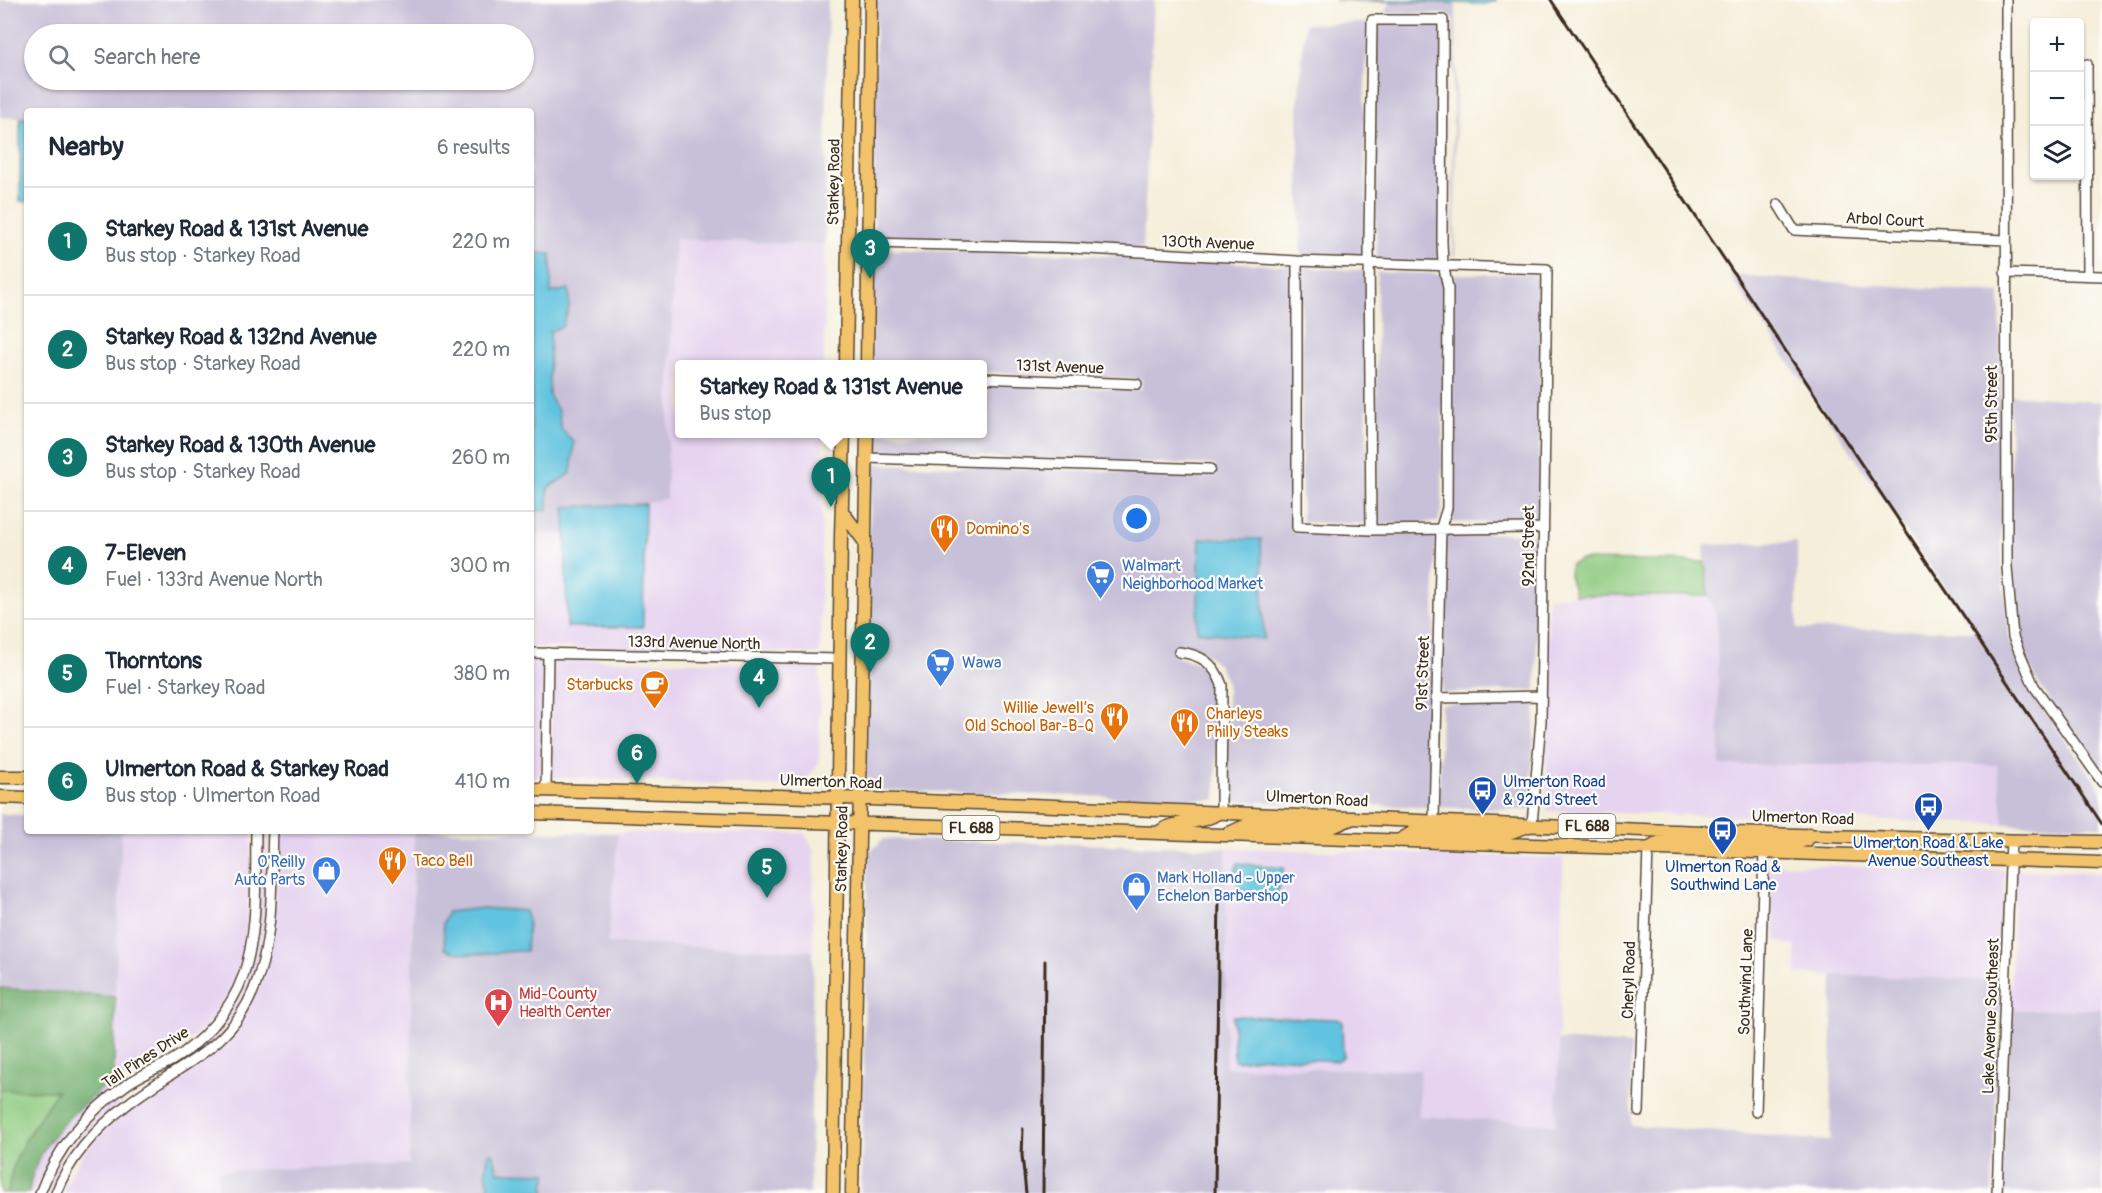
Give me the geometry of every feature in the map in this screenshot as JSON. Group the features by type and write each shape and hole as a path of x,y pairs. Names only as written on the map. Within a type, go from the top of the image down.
{"main road":[{"name":"Starkey Road","path":"846,360 852,0"},
{"path":"867,360 871,0"},
{"path":"850,163 856,170 854,221 869,243"},
{"path":"848,263 869,243"},
{"name":"Starkey Road","path":"833,1193 844,438"},
{"name":"Starkey Road","path":"852,1193 867,438"},
{"path":"842,511 864,541"},
{"path":"0,777 24,777"},
{"name":"Ulmerton Road","path":"534,790 858,797 1532,824 2011,841 2102,842"},
{"path":"0,797 24,798"},
{"path":"1158,833 1168,825 1195,823 1221,811"},
{"name":"FL 688","path":"534,813 2102,863"},
{"path":"1224,836 1247,825 1332,827 1355,817"},
{"path":"1397,842 1417,830 1508,833 1525,829 1532,824"},
{"path":"1648,849 1671,839 1799,842 1807,840 1809,834"}],"street":[{"name":"95th Street","path":"2006,0 2007,567 2013,637 2034,686 2102,782"},
{"name":"91st Street","path":"1370,262 1372,20 1443,20 1443,264 1448,299 1447,508 1441,527 1434,820"},
{"path":"2087,64 2088,275"},
{"name":"Arbol Court","path":"1778,204 1794,230 2005,240"},
{"name":"130th Avenue","path":"869,243 1071,248 1297,261 1547,269"},
{"path":"1297,261 1297,527 1371,530 1441,527 1542,528"},
{"path":"1370,262 1371,530"},
{"name":"92nd Street","path":"1532,824 1541,721 1547,269"},
{"path":"2005,273 2102,276"},
{"name":"131st Avenue","path":"987,378 1137,384"},
{"path":"866,458 1210,470"},
{"path":"1179,651 1205,659 1214,667 1222,685 1221,811"},
{"name":"133rd Avenue North","path":"534,653 839,660"},
{"path":"546,790 548,653"},
{"path":"1436,698 1540,696"},
{"name":"Tall Pines Drive","path":"40,1193 57,1154 101,1104 128,1083 173,1060 191,1047 206,1034 234,996 243,975 253,933 256,834"},
{"name":"Tall Pines Drive","path":"56,1193 78,1151 94,1133 130,1102 205,1053 220,1040 242,1011 259,977 269,932 273,834"},
{"name":"Lake Avenue Southeast","path":"1997,1193 2011,841"},
{"name":"Cheryl Road","path":"1639,1112 1648,849"},
{"name":"Southwind Lane","path":"1756,1112 1764,853"}],"shaded area":[{"path":"0,0 828,0 825,245 675,239 666,498 643,504 566,507 566,534 534,534 534,511 548,510 548,488 571,473 558,411 549,395 550,331 569,290 550,293 551,254 534,253 534,108 24,108 24,118 0,117"},
{"path":"876,0 1154,0 1143,249 1072,243 874,238"},
{"path":"1391,2 1456,3 1455,261 1529,263 1453,263 1453,19 1448,14 1385,13"},
{"path":"1368,23 1364,104 1368,260 1301,256 1298,104 1305,24"},
{"path":"1377,23 1444,24 1444,263 1377,261 1373,104"},
{"path":"675,239 825,245 824,360 675,360 675,438 823,438 820,654 534,647 534,534 566,534 567,626 643,627 643,504 666,497"},
{"path":"873,249 1071,254 1292,266 1293,527 1297,532 1366,535 1436,533 1430,807 1226,801 1227,683 1218,664 1208,655 1195,649 1175,645 1174,656 1203,664 1210,670 1217,687 1216,800 880,790 865,775 871,464 1214,475 1215,465 871,453 871,438 987,438 987,383 1141,390 1142,380 987,372 987,360 872,360"},
{"path":"1301,267 1368,271 1366,524 1302,522"},
{"path":"1377,272 1444,274 1442,507 1438,522 1376,524"},
{"path":"1453,274 1542,274 1538,523 1448,522 1451,508"},
{"path":"1729,275 2000,293 2002,567 2009,638 2030,690 2102,791 2102,826 2004,824 1997,765 1720,765 1716,614 1708,596 1704,545 1797,542 1797,629 1975,631"},
{"path":"2010,395 2102,402 2102,774 2038,683 2018,636 2012,567"},
{"path":"1446,533 1538,534 1536,690 1442,693"},
{"path":"1575,595 1708,596 1716,614 1720,765 1998,765 2004,824 1547,811 1548,597"},
{"path":"534,658 544,658 541,776 534,776"},
{"path":"553,659 820,665 819,764 799,787 551,777"},
{"path":"1536,701 1529,810 1439,807 1441,704"},
{"path":"0,814 24,815 24,834 122,834 115,997 0,988"},
{"path":"618,833 804,833 814,849 813,951 608,943"},
{"path":"618,833 608,943 813,951 810,1193 546,1193 544,1186 547,1173 498,1172 495,1159 488,1154 486,1172 489,1186 485,1193 218,1193 218,1171 409,1164 414,834","holes":["505,909 490,951 478,953 462,910"]},
{"path":"122,834 252,834 246,946 230,993 203,1029 171,1055 125,1079 98,1099 53,1151 34,1193 29,1193 32,1172 42,1149 92,1095 114,1079"},
{"path":"261,834 268,834 264,931 255,975 238,1008 217,1036 203,1049 128,1097 91,1129 75,1147 50,1193 45,1193 61,1157 104,1108 131,1088 175,1064 210,1037 238,999 248,977 258,933"},
{"path":"277,834 414,834 409,1164 219,1171 218,1193 61,1193 82,1155 98,1137 133,1106 208,1058 223,1044 245,1014 264,978 274,933"},
{"path":"883,839 1226,848 1226,1067 1420,1070 1419,1116 1556,1124 1559,1040 1631,1045 1631,1125 1830,1141 1833,975 1997,980 2000,1011 1992,1193 861,1193 868,854"},
{"path":"1226,848 1563,858 1557,1124 1419,1116 1420,1070 1226,1067","holes":["1239,863 1257,863 1281,866 1238,891 1238,875 1235,871","1343,1032 1337,1061 1267,1057 1234,1060"]},
{"path":"1768,864 2005,870 2000,1011 1996,980 1797,974 1795,946 1777,941 1768,884"},
{"path":"2015,870 2102,873 2102,1009 2010,1010"},
{"path":"2102,1009 2102,1193 2002,1193 2010,1010"}],"green space":[{"path":"1581,560 1705,562 1708,596 1575,595 1569,575 1570,565"},
{"path":"0,988 115,997 114,1079 72,1115 49,1142 39,1158 29,1193 8,1193 10,1179 26,1139 57,1091 0,1090"},
{"path":"0,1090 58,1091 19,1152 8,1193 0,1193"}],"water":[{"path":"1335,0 1496,0 1496,1 1484,4"},
{"path":"20,118 24,118 24,202 20,201"},
{"path":"534,253 551,254 551,293 569,289 569,307 562,327 550,331 549,395 558,411 561,429 574,442 571,473 548,488 548,510 534,511"},
{"path":"645,504 643,627 567,627 565,507"},
{"path":"1200,539 1261,539 1264,639 1197,631"},
{"path":"1238,863 1284,868 1278,893 1238,891 1238,875 1235,871"},
{"path":"483,908 525,911 528,921 526,951 464,954 445,949 443,923 448,912"},
{"path":"1233,1016 1337,1019 1342,1021 1343,1056 1337,1061 1267,1057 1236,1061 1234,1060"},
{"path":"493,1153 498,1172 547,1173 544,1186 546,1193 485,1193 489,1186 486,1172 488,1154"}],"railway":[{"path":"1551,0 2102,824"},
{"path":"1215,1193 1219,896"},
{"path":"1043,1193 1045,961"},
{"path":"1023,1129 1022,1155 1026,1193"}],"place":[{"name":"Starkey Road & 130th Avenue","path":"870,279"},
{"name":"Starkey Road & 131st Avenue","path":"831,507"},
{"name":"Domino's","path":"945,554"},
{"name":"Walmart Neighborhood Market","path":"1101,600"},
{"name":"Starkey Road & 132nd Avenue","path":"870,673"},
{"name":"Wawa","path":"941,688"},
{"name":"7-Eleven","path":"759,708"},
{"name":"Starbucks","path":"654,710"},
{"name":"Willie Jewell’s Old School Bar-B-Q","path":"1115,742"},
{"name":"Charleys Philly Steaks","path":"1185,748"},
{"name":"Ulmerton Road & Starkey Road","path":"637,784"},
{"name":"Ulmerton Road & 92nd Street","path":"1482,816"},
{"name":"Ulmerton Road & Lake Avenue Southeast","path":"1928,832"},
{"name":"Ulmerton Road & Southwind Lane","path":"1723,856"},
{"name":"Taco Bell","path":"392,886"},
{"name":"O'Reilly Auto Parts","path":"326,896"},
{"name":"Thorntons","path":"767,898"},
{"name":"Mark Holland - Upper Echelon Barbershop","path":"1136,912"},
{"name":"Mid-County Health Center","path":"498,1028"}]}
